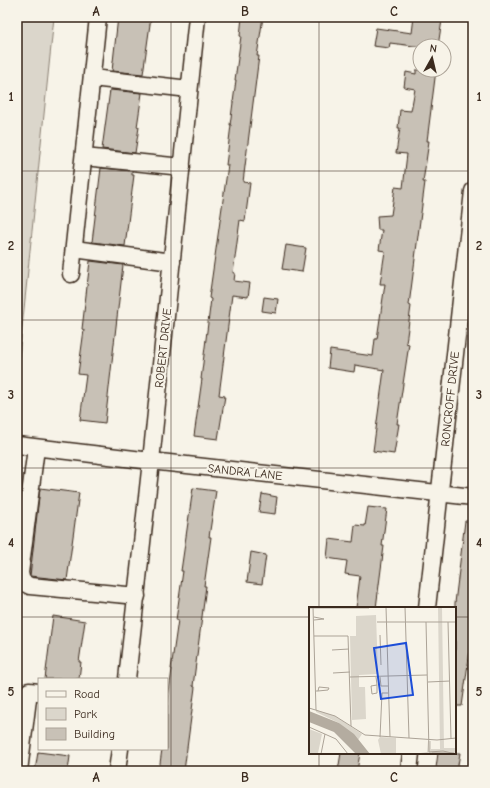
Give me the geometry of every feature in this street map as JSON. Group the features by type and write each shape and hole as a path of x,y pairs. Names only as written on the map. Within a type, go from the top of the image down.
{"street":[{"path":"72,274 98,17"},
{"name":"ROBERT DRIVE","path":"127,678 152,462 197,17"},
{"path":"92,78 190,89"},
{"path":"84,157 182,167"},
{"name":"RONCROFF DRIVE","path":"427,607 473,191"},
{"path":"74,249 172,262"},
{"name":"SANDRA LANE","path":"17,445 152,462 473,497"},
{"path":"36,448 20,573 22,582 30,586 137,596"},
{"path":"19,771 29,691 38,692"},
{"path":"117,771 120,750"},
{"path":"409,771 411,754"}],"green space":[{"path":"17,17 54,17 17,377"}],"building":[{"path":"118,17 151,17 143,74 112,71"},
{"path":"242,17 263,17 257,56 259,56 243,182 250,183 245,221 240,220 233,273 235,273 234,281 250,283 248,297 232,295 219,395 225,396 218,439 194,436 211,299 209,298 228,165 226,165"},
{"path":"414,17 442,20 439,38 412,38 412,46 390,43 389,48 373,46 376,28 412,33"},
{"path":"406,72 412,73 412,78 435,78 427,141 429,141 423,182 425,182 409,305 411,306 406,343 409,344 394,454 373,451 384,370 355,365 354,372 328,368 330,350 373,356 385,284 380,284 385,251 379,250 382,230 378,230 377,216 391,215 395,187 403,188 407,154 396,153 400,128 398,128 400,110 411,111 415,89 404,87"},
{"path":"110,90 142,93 135,153 102,149"},
{"path":"101,168 132,171 132,175 134,175 125,246 92,242"},
{"path":"286,245 306,248 302,272 282,269"},
{"path":"90,261 123,265 105,423 80,420 86,375 78,374 84,330 82,329"},
{"path":"264,297 278,299 276,313 262,311"},
{"path":"40,488 79,493 67,580 30,576"},
{"path":"193,488 216,491 209,537 211,537 204,586 206,586 184,771 159,771 162,750 168,750 168,700 178,620 176,620 183,571 181,571"},
{"path":"262,494 277,497 275,514 259,512"},
{"path":"368,507 387,509 376,607 356,607 360,576 345,574 347,561 327,558 329,539 353,542 355,525 365,526"},
{"path":"465,521 473,521 473,650 470,650 462,706 456,706 455,603"},
{"path":"251,552 266,555 262,584 247,582"},
{"path":"53,616 85,621 79,662 81,662 79,678 45,678"},
{"path":"38,752 70,756 68,771 35,771"},
{"path":"460,753 457,771 436,768 438,754"},
{"path":"341,754 360,754 357,771 338,771"}]}
